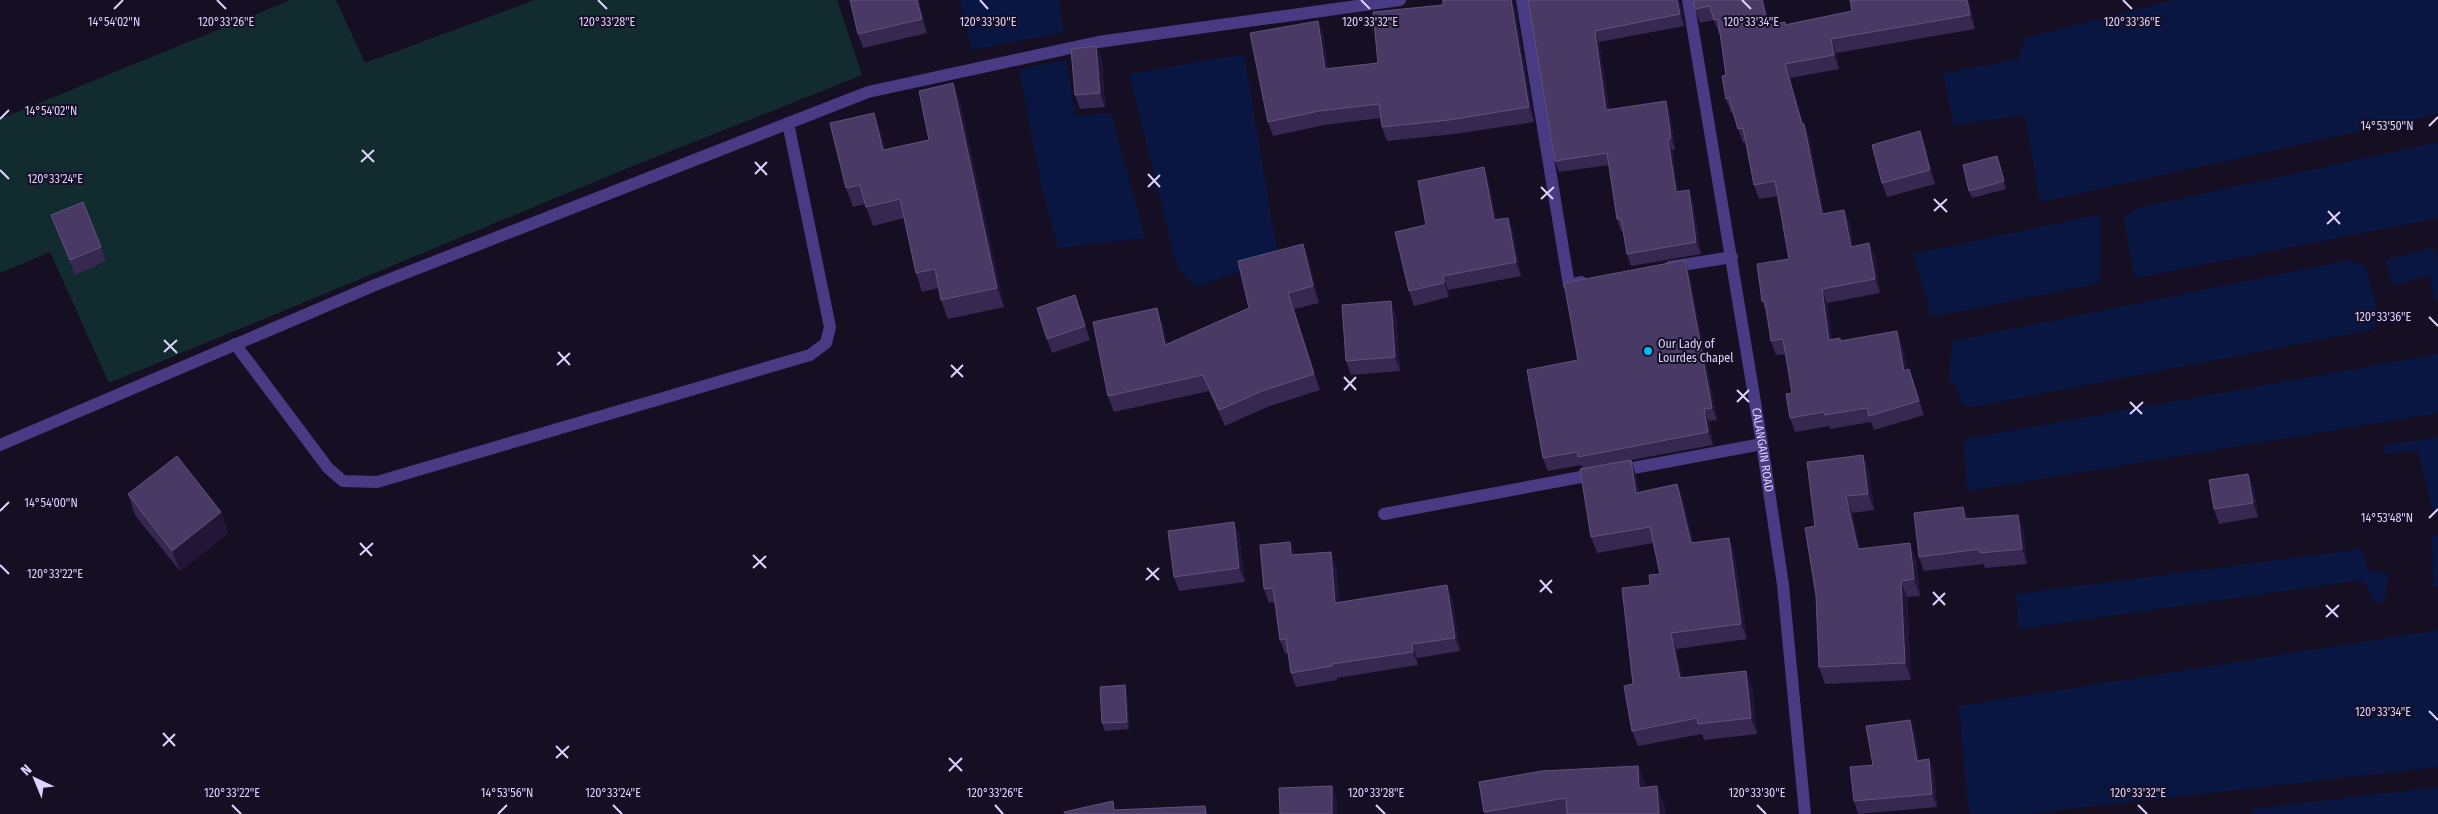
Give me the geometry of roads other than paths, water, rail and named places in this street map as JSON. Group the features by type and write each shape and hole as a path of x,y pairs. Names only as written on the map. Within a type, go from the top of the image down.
{"street":[{"path":"0,445 375,285 868,92 1098,42 1400,0"},
{"path":"1522,0 1569,285 1598,280"},
{"name":"CALANGAIN ROAD","path":"1688,0 1732,256 1783,585 1806,814"},
{"path":"235,344 328,468 343,481 369,482 378,482 810,355 826,343 830,327 788,123"},
{"path":"1655,270 1732,256"},
{"path":"1384,514 1762,444"}],"water":[{"path":"959,0 1059,0 1064,32 972,50"},
{"path":"2174,0 2438,0 2438,114 2040,202 2025,115 1954,125 1943,73 2019,59 2024,38"},
{"path":"1244,54 1278,258 1196,287 1177,267 1129,74"},
{"path":"1067,60 1075,116 1111,113 1145,238 1058,248 1043,192 1019,69"},
{"path":"2438,142 2438,218 2135,278 2124,218 2134,209"},
{"path":"2101,214 2100,283 1932,317 1913,254"},
{"path":"2431,248 2438,257 2438,300 2435,299 2428,275 2393,286 2386,260"},
{"path":"2350,260 2365,266 2380,321 2371,330 1972,407 1961,404 1956,385 1949,382 1952,341"},
{"path":"2438,354 2438,413 1967,491 1964,439"},
{"path":"2438,437 2438,510 2433,511 2418,450 2384,454 2385,445"},
{"path":"2438,535 2438,587 2433,588 2432,536"},
{"path":"2363,549 2367,570 2388,573 2384,603 2374,601 2362,580 2019,629 2016,594"},
{"path":"2438,630 2438,767 2024,814 1969,814 1959,706"},
{"path":"2438,787 2438,814 2253,814 2252,809"}],"place":[{"name":"Our Lady of Lourdes Chapel","path":"1648,351"}]}
